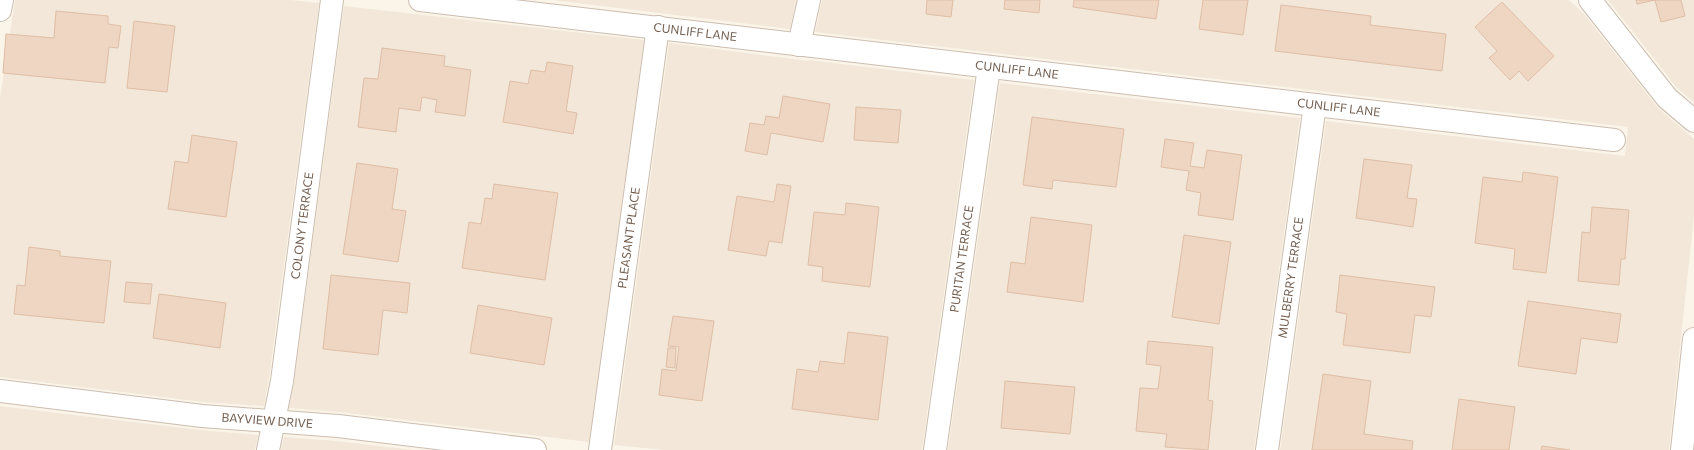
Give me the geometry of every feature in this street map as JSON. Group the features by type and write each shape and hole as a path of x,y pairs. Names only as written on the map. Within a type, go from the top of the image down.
{"street":[{"path":"0,10 2,0"},
{"name":"COLONY TERRACE","path":"268,450 282,381 332,0"},
{"name":"CUNLIFF LANE","path":"420,0 658,27 989,68 1614,140"},
{"path":"799,45 809,0"},
{"path":"1590,0 1668,98 1694,121"},
{"name":"PLEASANT PLACE","path":"600,450 658,27"},
{"name":"PURITAN TERRACE","path":"935,450 989,68"},
{"name":"MULBERRY TERRACE","path":"1267,450 1315,105"},
{"path":"1682,450 1694,339"},
{"name":"BAYVIEW DRIVE","path":"0,391 202,416 338,426 535,450"}],"shaded area":[{"path":"15,0 291,0 319,3 264,406 203,402 0,377 0,98"},
{"path":"552,0 796,0 790,29"},
{"path":"822,0 1569,0 1584,14 1658,108 1694,139 1694,215 1669,450 1280,450 1326,121 1625,156 1628,127 815,32"},
{"path":"1608,0 1694,0 1694,102 1677,88"},
{"path":"344,6 644,40 589,442 339,412 289,408 294,382"},
{"path":"669,43 974,80 922,450 665,450 614,445"},
{"path":"1000,83 1300,118 1254,450 948,450"},
{"path":"0,406 200,430 258,435 255,450 0,450"},
{"path":"284,437 336,441 414,450 281,450"}],"building":[{"path":"927,0 953,0 951,17 926,14"},
{"path":"1005,0 1040,0 1039,13 1004,9"},
{"path":"1074,0 1159,0 1156,19 1073,7"},
{"path":"1203,0 1248,0 1243,35 1199,29"},
{"path":"1636,0 1655,0 1637,4"},
{"path":"1655,0 1681,0 1685,16 1661,22"},
{"path":"1502,2 1554,56 1528,81 1519,71 1510,80 1489,58 1497,51 1475,27"},
{"path":"1281,5 1371,16 1370,25 1446,34 1442,71 1275,51"},
{"path":"56,11 108,16 108,24 121,26 118,48 109,47 105,83 3,73 6,34 54,38"},
{"path":"134,21 175,26 167,92 127,88"},
{"path":"382,48 445,56 444,66 471,70 465,116 435,112 437,100 422,97 420,111 399,108 396,132 358,127 364,78 378,79"},
{"path":"547,62 573,66 566,111 577,113 573,134 503,122 510,81 528,84 531,70 545,72"},
{"path":"783,96 830,104 823,142 771,133 767,155 745,151 750,123 764,125 766,116 779,118"},
{"path":"856,107 901,110 898,143 854,140"},
{"path":"1032,117 1124,129 1116,187 1053,180 1052,189 1023,185"},
{"path":"192,135 237,142 226,217 168,209 175,161 188,163"},
{"path":"1165,139 1194,143 1190,166 1204,168 1207,150 1242,155 1233,220 1198,215 1201,193 1186,190 1189,171 1161,167"},
{"path":"1364,159 1412,165 1407,198 1417,199 1413,227 1356,218"},
{"path":"357,163 398,169 392,209 406,211 398,262 343,254"},
{"path":"1523,172 1558,177 1546,273 1513,269 1515,249 1475,243 1483,177 1522,182"},
{"path":"494,184 558,193 545,280 462,268 469,222 481,224 485,198 492,199"},
{"path":"777,184 791,186 782,243 769,241 766,256 728,250 737,196 774,202"},
{"path":"846,203 879,207 870,287 822,281 823,267 808,265 814,212 845,215"},
{"path":"1592,207 1629,210 1625,259 1621,259 1619,285 1578,281 1582,232 1590,233"},
{"path":"1031,217 1092,225 1083,302 1007,292 1011,262 1025,264"},
{"path":"1184,235 1231,242 1219,324 1172,317"},
{"path":"29,247 60,251 60,256 111,261 104,323 14,314 17,285 25,286"},
{"path":"331,275 410,283 407,313 383,310 378,355 323,349"},
{"path":"1340,275 1435,287 1431,317 1415,315 1410,353 1343,345 1347,314 1336,312"},
{"path":"126,282 152,284 150,304 124,302"},
{"path":"159,294 226,303 220,348 153,338"},
{"path":"1528,301 1621,314 1617,343 1581,338 1576,374 1518,366"},
{"path":"478,305 552,318 544,365 470,353"},
{"path":"673,316 714,321 702,401 659,395 662,369 676,371 679,347 668,346"},
{"path":"848,332 888,337 878,420 792,409 797,369 818,372 820,361 844,364"},
{"path":"1148,341 1213,347 1208,400 1213,401 1208,450 1165,447 1167,434 1136,431 1140,388 1158,389 1161,366 1146,364"},
{"path":"668,348 676,348 675,368 666,367"},
{"path":"1323,374 1371,381 1364,434 1413,441 1412,450 1312,450"},
{"path":"1005,381 1075,387 1070,434 1001,428"},
{"path":"1459,399 1515,407 1509,450 1452,450"},
{"path":"1542,446 1570,450 1541,450"}]}
